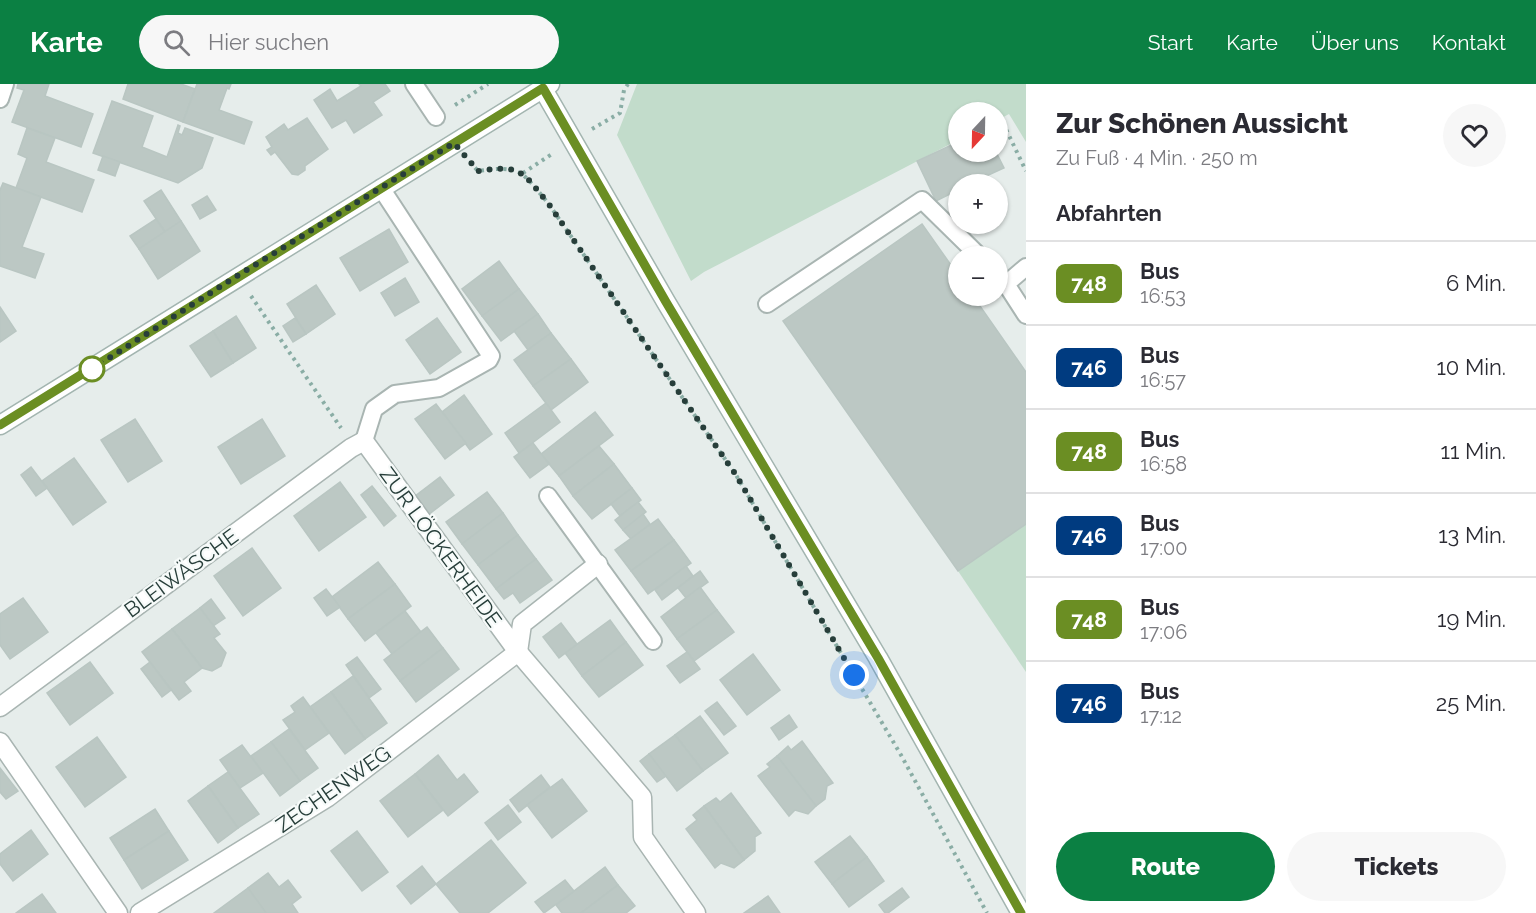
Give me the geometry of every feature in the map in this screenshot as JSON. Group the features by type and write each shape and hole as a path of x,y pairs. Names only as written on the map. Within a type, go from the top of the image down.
{"street":[{"path":"0,425 546,86 672,312 878,658 1021,913"},
{"name":"ZUR LÖCKERHEIDE","path":"357,444 518,652 642,797 643,837 696,913"},
{"name":"BLEIWÄSCHE","path":"0,707 357,444"},
{"name":"ZUR LÖCKERHEIDE","path":"518,652 522,624 598,564"},
{"name":"ZECHENWEG","path":"140,913 328,797 518,652"},
{"path":"0,742 118,913"}],"lane":[{"path":"0,99 5,84"},
{"path":"414,84 436,117"},
{"path":"357,444 375,409 395,394 439,388 489,360 490,356 381,188"},
{"path":"767,304 922,200 969,246"},
{"path":"1008,277 1026,267"},
{"path":"1008,289 1026,315"},
{"path":"549,496 653,641"}],"path":[{"path":"436,117 488,84"},
{"path":"1008,135 1026,171"},
{"path":"454,143 478,171 502,168 523,173 548,203 736,475 902,755 987,913"},
{"path":"237,276 335,417 357,444"}],"green space":[{"path":"637,84 1026,84 1026,142 1008,115 1008,102 948,102 948,145 704,272 691,281 617,135"},
{"path":"1026,524 1026,672 958,571"}],"building":[{"path":"18,84 49,84 45,96 93,114 81,147 12,122 24,90 17,88"},
{"path":"128,84 181,84 195,89 183,122 123,99"},
{"path":"197,84 231,84 229,89 227,88 219,110 252,122 244,144 183,122"},
{"path":"359,84 385,84 390,91 373,102 382,115 354,133 346,120 332,128 314,100 330,89 337,101 361,86"},
{"path":"112,101 153,116 142,147 167,157 178,125 180,126 178,133 182,135 185,128 213,138 202,168 178,183 93,153"},
{"path":"307,118 328,149 305,166 305,170 298,175 292,174 275,152 271,155 267,150 272,147 266,137 284,124 288,130"},
{"path":"27,128 55,138 46,162 94,180 82,212 16,188 27,158 18,154"},
{"path":"948,147 948,162 1001,162 1004,168 991,174 948,174 948,195 936,201 917,161"},
{"path":"103,156 120,162 115,176 98,170"},
{"path":"3,183 41,197 22,247 44,254 35,278 0,266 0,190"},
{"path":"161,190 181,221 165,232 144,201"},
{"path":"207,196 216,210 200,219 192,205"},
{"path":"156,219 165,232 139,249 130,236"},
{"path":"181,221 200,251 158,279 139,249"},
{"path":"922,224 948,261 948,306 980,306 1026,372 1026,524 958,571 783,321"},
{"path":"389,229 408,262 360,291 340,258"},
{"path":"499,261 519,289 482,316 462,289"},
{"path":"405,278 419,302 395,316 381,293"},
{"path":"316,285 335,314 306,334 287,304"},
{"path":"519,289 538,314 501,341 482,316"},
{"path":"0,307 16,331 0,342"},
{"path":"538,314 551,333 528,350 514,331"},
{"path":"236,316 256,348 233,363 213,331"},
{"path":"295,318 306,334 293,342 283,326"},
{"path":"437,318 461,352 430,374 406,340"},
{"path":"213,331 233,363 211,377 190,346"},
{"path":"551,333 571,359 533,386 514,360"},
{"path":"571,359 588,382 551,410 533,386"},
{"path":"464,395 492,434 470,450 442,412"},
{"path":"546,403 560,422 519,453 505,433"},
{"path":"436,404 466,443 445,459 415,419"},
{"path":"595,412 613,435 559,476 541,454"},
{"path":"135,419 162,461 128,482 101,440"},
{"path":"262,419 285,456 241,484 218,447"},
{"path":"533,443 549,464 530,478 514,457"},
{"path":"599,446 614,464 573,496 559,476"},
{"path":"74,458 106,502 73,525 42,481"},
{"path":"614,464 632,488 592,519 573,496"},
{"path":"31,467 47,488 36,496 21,475"},
{"path":"440,477 454,495 428,515 414,497"},
{"path":"340,482 366,517 319,551 294,516"},
{"path":"372,486 396,516 384,526 361,495"},
{"path":"632,488 641,500 620,516 611,504"},
{"path":"487,492 503,513 462,544 446,522"},
{"path":"638,502 646,512 623,530 615,520"},
{"path":"503,513 518,535 478,565 462,544"},
{"path":"643,514 650,524 631,539 623,530"},
{"path":"658,519 674,540 631,571 615,550"},
{"path":"518,535 536,559 496,589 478,565"},
{"path":"674,540 691,563 648,594 631,571"},
{"path":"252,548 281,588 243,616 214,576"},
{"path":"536,559 552,580 520,603 513,593 504,599 496,589"},
{"path":"378,562 395,584 348,619 332,597"},
{"path":"686,566 693,576 662,600 655,590"},
{"path":"700,571 708,582 686,598 678,588"},
{"path":"395,584 411,606 365,641 348,619"},
{"path":"700,587 717,610 677,639 661,617"},
{"path":"326,589 340,607 327,616 314,598"},
{"path":"23,598 48,632 10,659 0,645 0,614"},
{"path":"211,599 225,618 213,626 200,608"},
{"path":"200,608 220,634 214,638 226,653 221,666 212,671 202,668 172,629"},
{"path":"717,610 734,632 694,661 677,639"},
{"path":"405,611 421,632 392,654 376,633"},
{"path":"610,620 626,642 582,676 565,653"},
{"path":"561,623 577,644 559,658 543,637"},
{"path":"427,627 443,648 400,681 384,660"},
{"path":"172,629 202,668 184,682 191,691 179,700 142,652"},
{"path":"626,642 643,665 599,697 582,676"},
{"path":"443,648 459,669 416,702 400,681"},
{"path":"687,652 700,669 680,683 667,666"},
{"path":"753,654 780,690 747,715 720,680"},
{"path":"357,657 381,689 369,698 346,665"},
{"path":"90,662 113,693 70,725 47,693"},
{"path":"150,662 171,690 162,697 141,669"},
{"path":"353,676 387,723 365,739 331,692"},
{"path":"331,692 365,739 345,754 310,707"},
{"path":"303,697 329,733 305,750 283,720 295,712 291,706"},
{"path":"717,702 736,726 724,735 705,711"},
{"path":"789,715 797,727 779,740 771,728"},
{"path":"700,716 728,753 703,771 675,735"},
{"path":"289,729 318,768 300,781 271,742"},
{"path":"675,735 703,771 677,791 649,754"},
{"path":"97,737 126,777 85,807 56,767"},
{"path":"802,741 833,783 827,786 825,799 816,806 777,756 788,746 791,750"},
{"path":"271,742 300,781 280,796 251,756"},
{"path":"242,745 263,773 240,788 220,760"},
{"path":"649,754 666,776 657,782 640,761"},
{"path":"438,755 457,780 464,774 478,792 448,816 415,774"},
{"path":"777,756 816,806 808,814 795,810 789,816 758,776 770,767 767,764"},
{"path":"0,768 18,791 6,799 0,792"},
{"path":"228,772 259,814 238,828 208,786"},
{"path":"415,774 443,810 408,837 380,801"},
{"path":"541,775 550,787 519,812 510,800"},
{"path":"562,779 587,811 552,838 527,805"},
{"path":"208,786 238,828 218,843 188,801"},
{"path":"731,793 761,833 755,837 755,851 744,860 704,806 716,798 720,802"},
{"path":"508,805 521,822 498,840 485,823"},
{"path":"704,806 744,860 734,868 721,863 715,868 686,829 697,820 693,815"},
{"path":"155,809 169,831 124,860 110,838"},
{"path":"31,830 48,854 13,881 0,864 0,854"},
{"path":"169,831 188,860 142,889 124,860"},
{"path":"357,831 388,872 362,891 331,851"},
{"path":"850,836 867,857 832,884 815,862"},
{"path":"491,840 526,883 488,913 460,913 436,884"},
{"path":"867,857 884,881 849,907 832,884"},
{"path":"422,866 436,884 411,904 397,886"},
{"path":"605,867 618,885 581,913 562,913 556,905"},
{"path":"268,873 279,887 288,880 301,897 292,904 298,913 266,913 248,888"},
{"path":"565,880 574,891 544,913 535,902"},
{"path":"618,885 635,906 626,913 581,913"},
{"path":"248,888 266,913 214,913"},
{"path":"902,888 909,897 885,913 879,905"},
{"path":"42,894 56,913 16,913"},
{"path":"768,896 780,913 744,913"}],"bus line":[{"name":"748","path":"0,425 543,88 666,302 878,658 1021,913"}],"route":[{"path":"92,369 237,276 454,143 478,171 502,168 523,173 548,203 736,475 854,675"}]}
